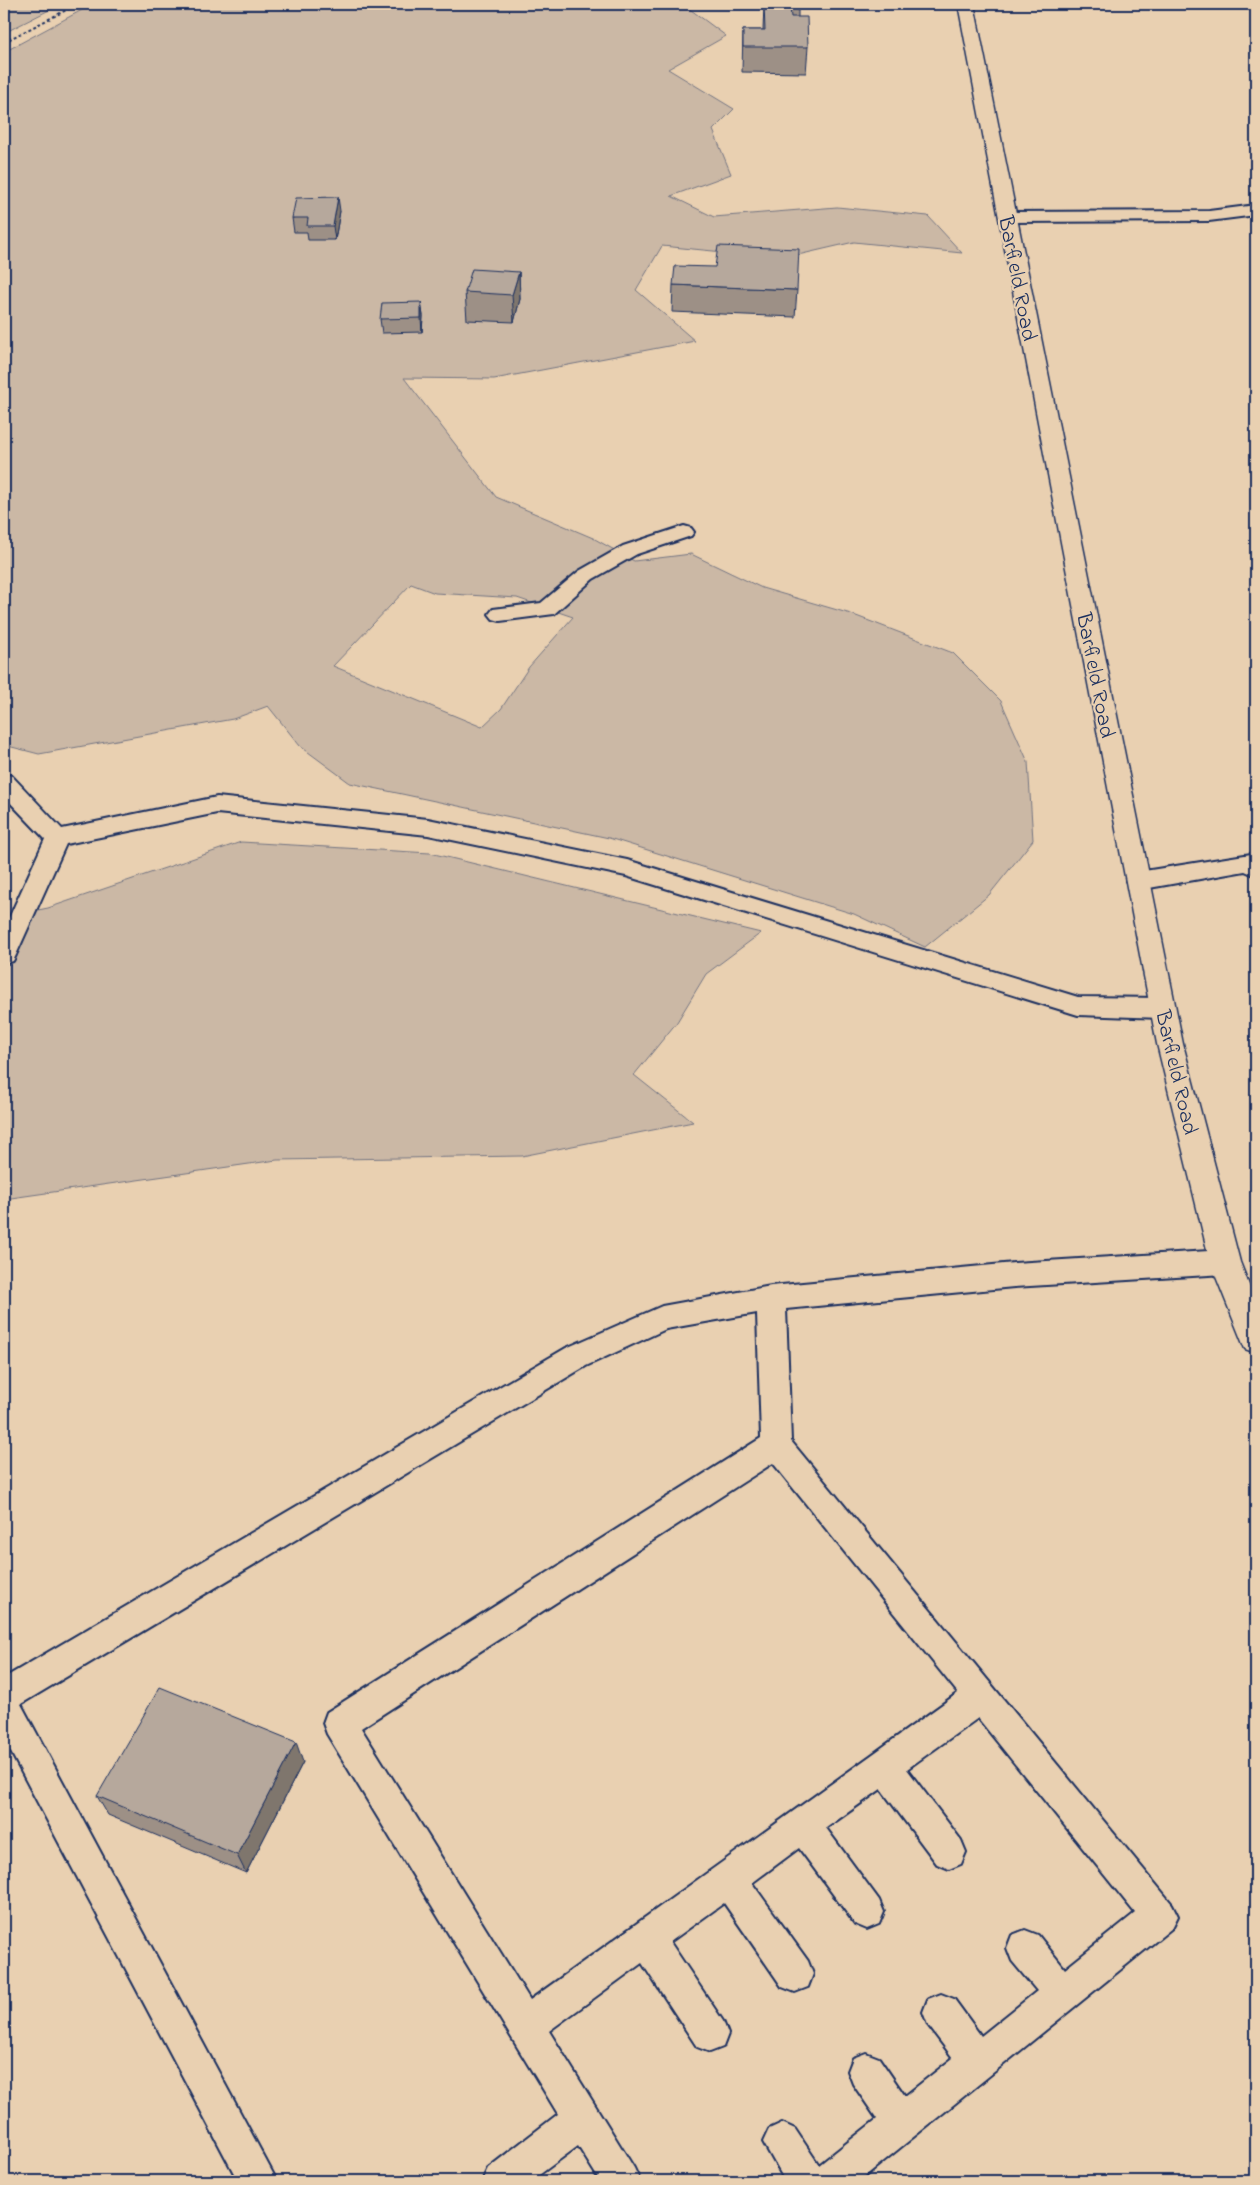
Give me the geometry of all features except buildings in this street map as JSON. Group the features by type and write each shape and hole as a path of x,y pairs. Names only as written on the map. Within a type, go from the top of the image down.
{"street":[{"name":"Barfield Road","path":"966,4 1162,1008 1225,1262 1256,1340"}],"lane":[{"path":"1008,217 1210,216 1256,210"},
{"path":"500,614 547,609 586,575 630,550 684,532"},
{"path":"4,782 57,838"},
{"path":"57,838 217,806 428,827 627,868 1078,1006 1162,1008"},
{"path":"4,954 57,838"},
{"path":"1138,882 1255,863"},
{"path":"4,1696 576,1357 662,1318 771,1298 1014,1275 1225,1262"},
{"path":"771,1298 776,1445 1160,1916 829,2181"},
{"path":"621,2181 339,1723 776,1445"},
{"path":"526,2026 981,1696"},
{"path":"4,1706 258,2181"},
{"path":"884,1766 949,1852"},
{"path":"804,1825 867,1912"},
{"path":"728,1879 795,1974"},
{"path":"646,1938 710,2034"},
{"path":"1025,1948 1062,1994"},
{"path":"941,2012 978,2062"},
{"path":"866,2071 902,2124"},
{"path":"501,2181 582,2119"},
{"path":"782,2142 807,2181"}],"path":[{"path":"4,42 78,4"}],"shaded area":[{"path":"4,4 61,4 4,33"},
{"path":"93,4 683,4 726,36 668,69 734,109 713,130 731,174 671,196 714,217 837,207 928,216 962,253 854,242 785,258 662,246 636,290 695,341 494,379 404,378 496,497 593,538 634,561 691,554 762,588 851,614 953,653 1001,701 1028,762 1033,840 989,895 925,947 854,914 609,838 350,783 300,746 268,706 233,719 39,754 4,745 4,52","holes":["411,584 435,593 517,598 573,617 529,667 501,709 482,727 333,666"]},
{"path":"241,842 430,853 761,933 706,974 677,1022 634,1075 693,1122 522,1156 277,1160 4,1199 4,917 48,908"}]}
